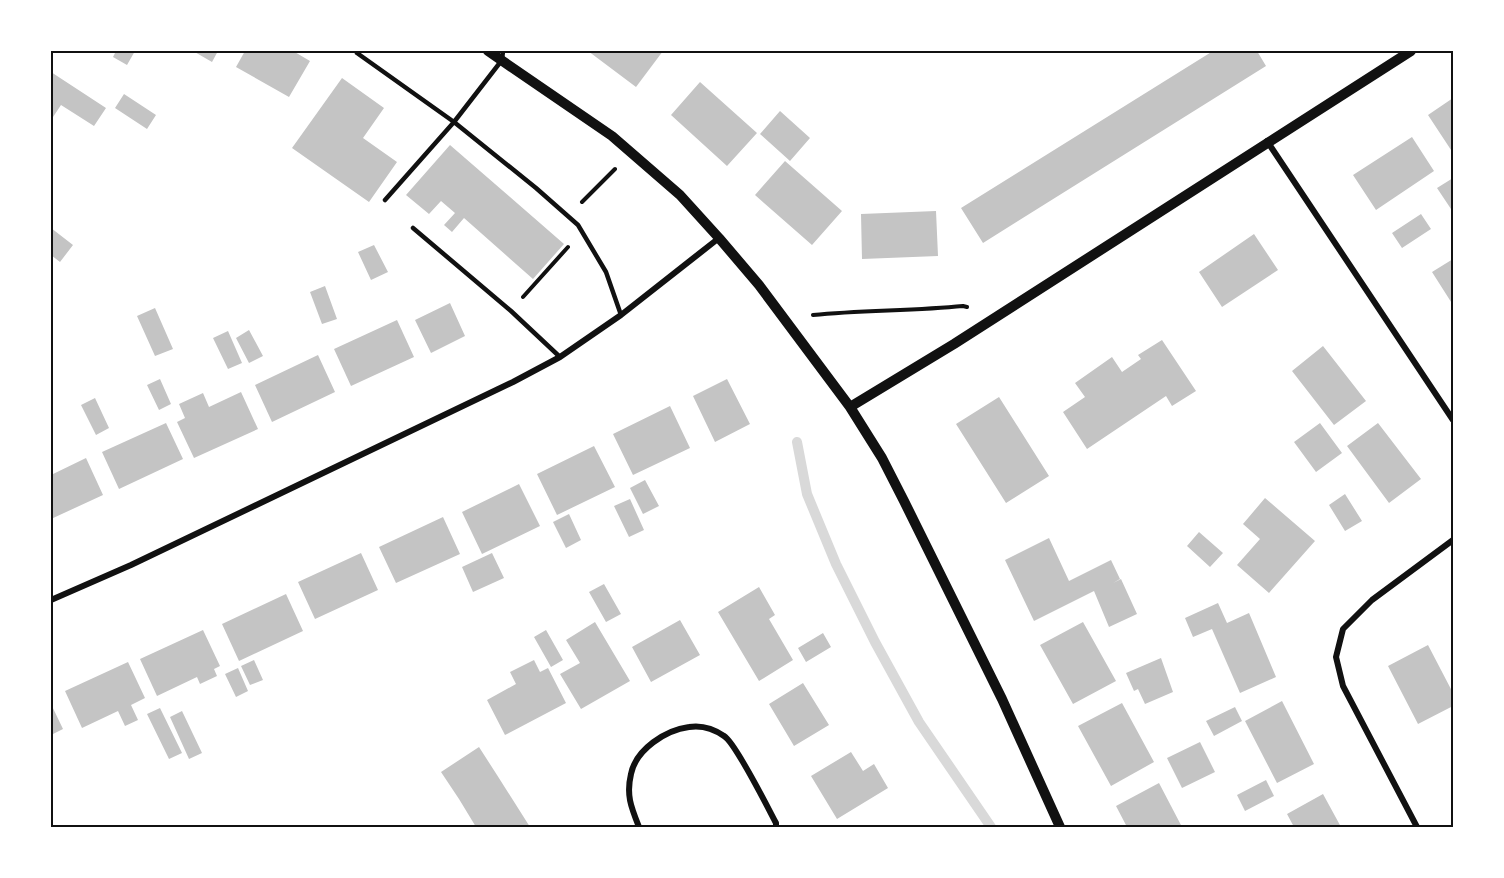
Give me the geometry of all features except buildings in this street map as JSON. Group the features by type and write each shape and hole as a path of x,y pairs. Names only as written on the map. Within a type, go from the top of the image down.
{"street":[{"path":"488,51 502,56 612,136 680,195 719,238 794,331 850,407 882,458 1002,699 1060,827"},
{"path":"850,407 1412,51"},
{"path":"1267,141 1453,420"},
{"path":"51,600 131,565 560,357 621,315 719,238"},
{"path":"1417,827 1343,686 1336,657 1343,629 1372,600 1453,540"},
{"path":"639,827 628,800 631,771 645,749 667,734 690,726 709,728 727,737 764,800 776,827"}],"lane":[{"path":"357,53 454,122 536,188 584,232 606,272 621,315"},
{"path":"386,200 454,122 502,56"},
{"path":"413,228 511,311 560,357"}],"path":[{"path":"599,183 615,168"},
{"path":"511,311 565,249 584,232"},
{"path":"813,315 963,306 992,319"}],"waterway":[{"path":"797,442 807,494 836,564 875,642 919,722 991,827"}]}
